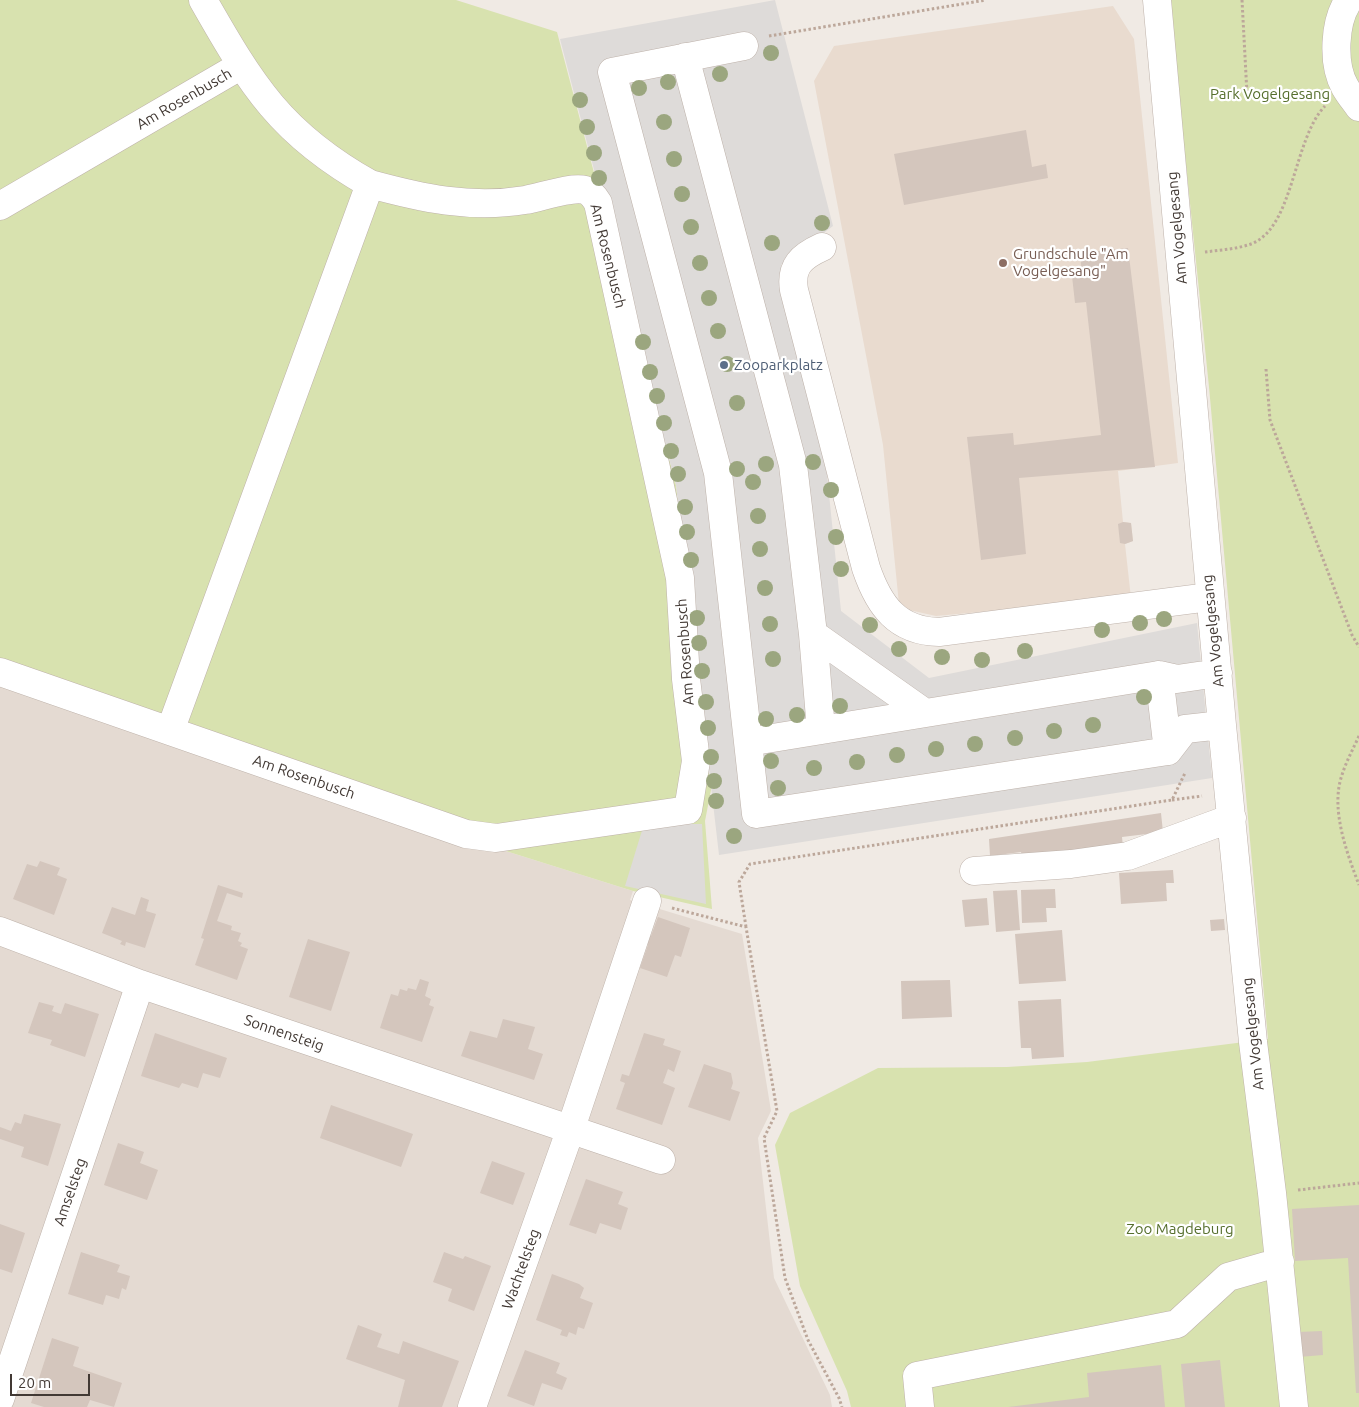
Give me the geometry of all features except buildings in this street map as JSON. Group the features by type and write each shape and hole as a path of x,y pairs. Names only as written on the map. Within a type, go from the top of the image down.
{"street":[{"path":"203,0 240,66"},
{"name":"Am Vogelgesang","path":"1157,0 1209,597 1253,1042 1280,1262 1294,1407"},
{"path":"1349,0 1344,7 1335,46 1352,96"},
{"path":"744,46 612,72 718,473 756,814 1178,760"},
{"path":"686,58 793,465 813,634 821,730"},
{"name":"Am Rosenbusch","path":"0,206 240,66 260,94 293,130 314,149 370,184 426,198 474,204 524,200 580,189 589,192 598,203 680,578 686,679 696,761 688,810 496,838 466,834 0,672"},
{"path":"170,731 370,184"},
{"path":"822,247 804,255 799,261 793,277 794,290 866,568 884,604 897,620 917,630 939,632 1209,597"},
{"path":"813,634 925,713"},
{"path":"748,742 1159,675 1177,679 1218,673"},
{"path":"1159,675 1178,760"},
{"path":"1178,760 1185,729 1222,725"},
{"path":"974,871 1071,864 1128,856 1232,818"},
{"path":"570,1131 647,901"},
{"name":"Sonnensteig","path":"0,931 140,984 570,1131 661,1160"},
{"name":"Amselsteg","path":"0,1399 140,984"},
{"name":"Wachtelsteg","path":"472,1407 570,1131"},
{"path":"920,1407 917,1376 1177,1324 1228,1277 1280,1262"}],"path":[{"path":"744,46 765,37 986,0"},
{"path":"1242,0 1247,94"},
{"path":"1180,257 1252,244 1267,231 1282,211 1303,144 1321,110 1352,96"},
{"path":"1266,369 1270,420 1352,635 1359,647"},
{"path":"1359,736 1341,777 1338,814 1344,845 1359,885"},
{"path":"842,1407 808,1340 785,1278 764,1138 777,1111 739,882 750,864 1165,802 1172,800 1178,760"},
{"path":"647,901 746,927"},
{"path":"1272,1193 1359,1182"}],"shaded area":[{"name":"Zooparkplatz","path":"775,0 833,226 781,265 826,465 841,611 929,678 1197,623 1212,778 719,855 676,485 560,39"},
{"name":"Grundschule \"Am Vogelgesang\"","path":"1113,6 1134,39 1178,463 1118,471 1123,522 1131,523 1133,541 1125,544 1131,598 936,616 909,610 899,604 883,445 814,81 834,46"},
{"path":"0,677 493,847 633,891 630,900 742,934 771,1111 758,1138 774,1278 830,1395 832,1407 0,1407"},
{"path":"644,824 702,824 706,904 625,886"}],"green space":[{"path":"0,0 456,0 557,32 676,485 711,790 705,821 712,909 633,891 493,847 0,677"},
{"name":"Zoo Magdeburg","path":"1169,0 1359,0 1359,1407 851,1407 847,1391 800,1286 775,1145 790,1113 878,1068 1007,1067 1087,1062 1268,1039 1209,387"}],"place":[{"name":"Grundschule \"Am Vogelgesang\"","path":"1003,263"},
{"name":"Zooparkplatz","path":"724,365"}],"park label":[{"name":"Park Vogelgesang","path":"1270,94"}]}
